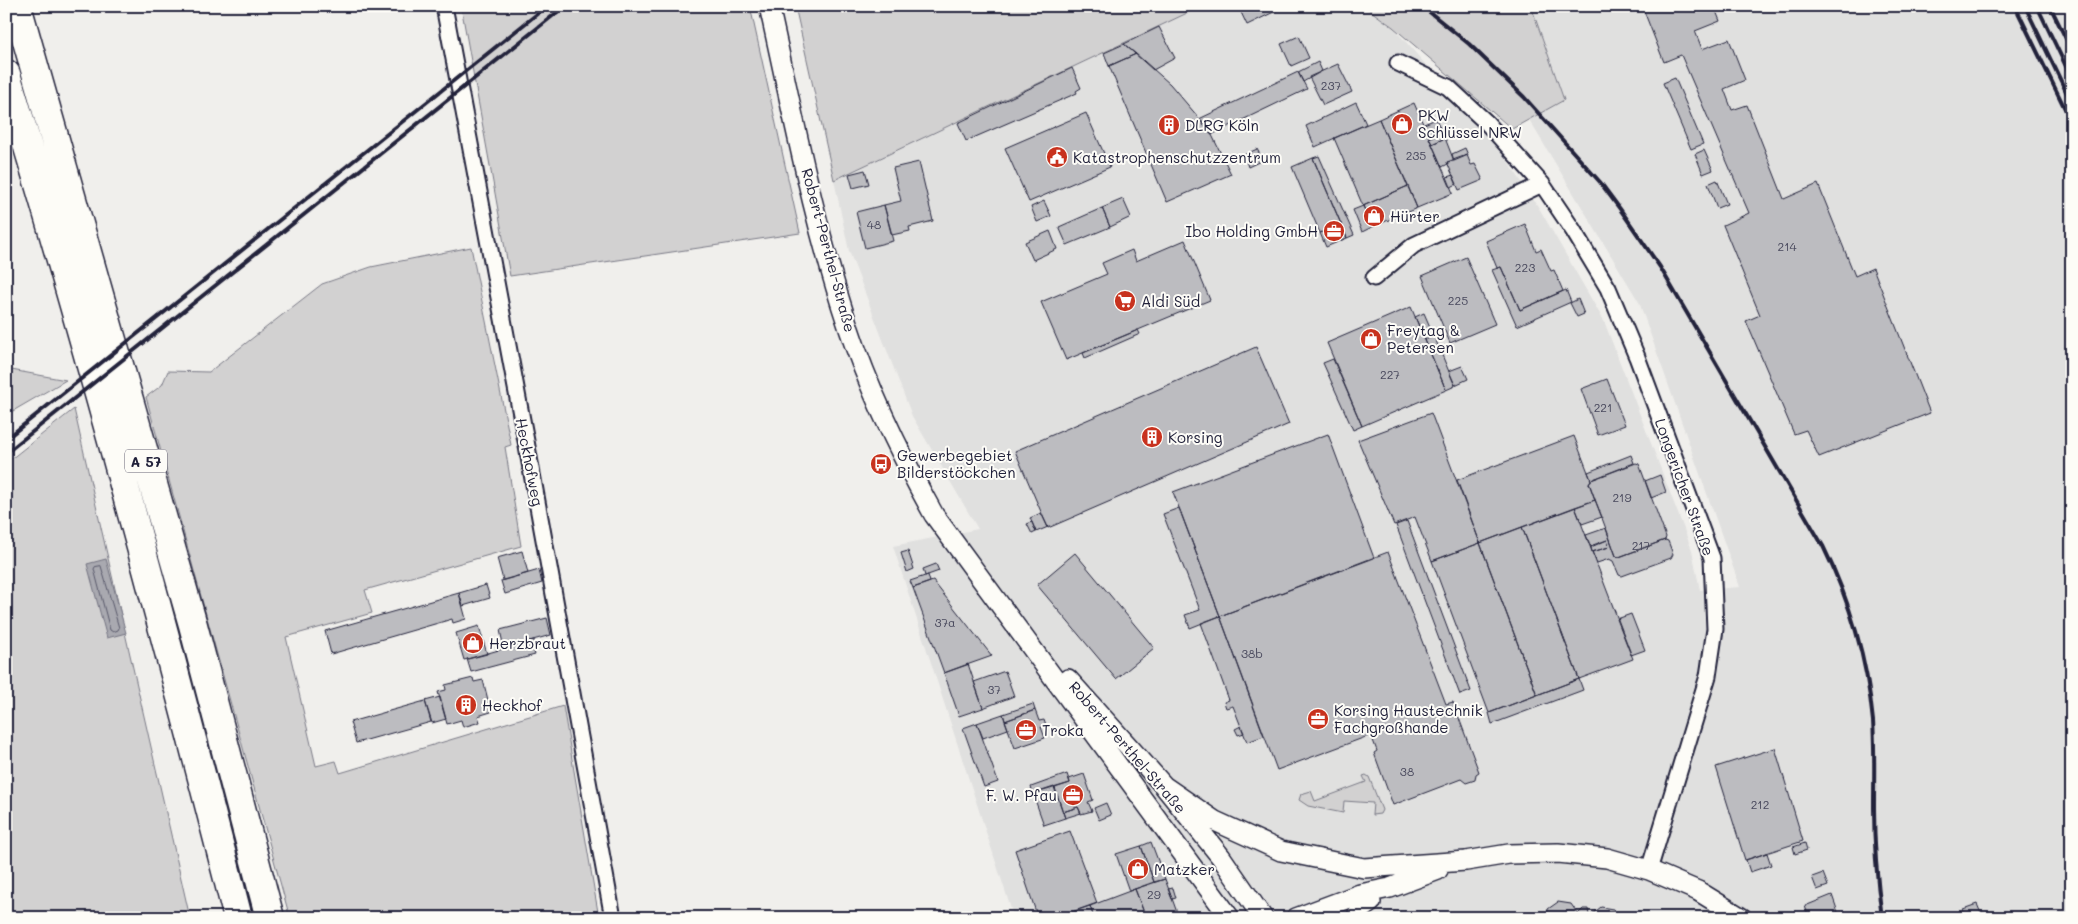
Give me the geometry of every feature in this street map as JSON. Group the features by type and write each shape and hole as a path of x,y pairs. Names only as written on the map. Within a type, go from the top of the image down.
{"highway":[{"name":"A 57","path":"17,6 190,616 270,918"},
{"name":"A 57","path":"6,74 45,203 168,644 238,918"}],"street":[{"name":"Heckhofweg","path":"444,6 533,477 613,918"},
{"name":"Robert-Perthel-Straße","path":"768,6 821,234 848,327 874,396 900,456 934,516 1230,918"},
{"name":"Longericher Straße","path":"1398,63 1448,87 1487,123 1542,184 1573,230 1608,288 1637,357 1712,558 1715,629 1708,676 1648,870"},
{"path":"1374,278 1414,245 1542,184"},
{"name":"Robert-Perthel-Straße","path":"984,584 1164,786 1221,857 1263,918"},
{"path":"1164,786 1215,821 1281,851 1364,868 1466,861 1509,854 1558,853 1607,858 1648,870 1698,891 1742,918"},
{"path":"1296,918 1360,894 1390,888 1466,861"},
{"path":"1356,918 1361,909 1390,888"},
{"path":"1330,918 1371,902"}],"shaded area":[{"path":"461,6 750,6 800,233 510,276"},
{"path":"795,6 1202,6 834,180"},
{"name":"Gewerbegebiet Bilderstöckchen","path":"1202,6 1364,6 1393,27 1503,154 1539,208 1604,321 1692,550 1700,590 1740,587 1639,302 1528,118 1564,99 1531,6 2072,6 2072,918 1014,918 893,546 978,529 912,416 849,251 834,180"},
{"path":"1364,6 1531,6 1564,100 1512,129 1393,27"},
{"path":"471,247 511,445 505,447 521,546 365,590 372,613 286,637 316,766 336,761 340,773 563,706 599,918 290,918 146,397 162,385 168,371 209,372 322,284 371,267"},
{"path":"6,369 66,380 6,415"},
{"path":"74,409 190,918 6,918 6,463"},
{"path":"1363,776 1369,777 1382,810 1380,814 1372,815 1373,803 1344,801 1343,813 1308,806 1299,800 1301,794 1311,791 1315,801 1366,782"}],"water":[{"path":"106,559 126,633 107,638 87,564"}],"building":[{"path":"1238,6 1281,6 1282,8 1247,25"},
{"path":"1642,6 1714,6 1720,21 1695,31 1702,49 1729,39 1745,80 1724,89 1732,110 1747,105 1784,199 1818,184 1855,276 1873,268 1930,413 1819,457 1806,430 1794,434 1746,321 1760,315 1723,225 1749,213 1681,55 1664,62"},
{"path":"1159,27 1175,58 1153,70 1124,44"},
{"path":"1299,36 1309,58 1291,66 1281,44"},
{"path":"1124,44 1136,54 1109,66 1104,53"},
{"name":"DLRG Köln","path":"1136,54 1170,84 1210,131 1231,174 1167,202 1109,66"},
{"path":"1318,62 1322,71 1303,82 1298,72"},
{"path":"1338,64 1352,92 1323,105 1309,77"},
{"path":"1072,68 1081,88 1076,91 1077,93 966,141 958,123"},
{"path":"1298,72 1307,89 1211,135 1199,119"},
{"path":"1675,78 1703,144 1691,149 1663,83"},
{"path":"1356,102 1366,124 1315,147 1306,126"},
{"path":"1414,103 1453,193 1417,208 1379,119"},
{"name":"Katastrophenschutzzentrum","path":"1086,113 1110,167 1029,202 1005,148"},
{"path":"1379,119 1408,186 1363,206 1334,138"},
{"path":"1436,119 1442,132 1430,137 1424,124"},
{"path":"1442,132 1445,138 1432,144 1429,138"},
{"path":"1445,138 1454,161 1447,162 1448,164 1442,167 1432,144"},
{"path":"1465,148 1468,155 1454,161 1452,154"},
{"path":"1257,149 1263,160 1248,167 1244,155"},
{"path":"1704,150 1713,170 1703,174 1695,154"},
{"path":"1467,155 1471,165 1475,164 1483,180 1459,190 1447,162"},
{"path":"1319,156 1354,235 1347,238 1313,158"},
{"path":"1313,158 1341,224 1320,233 1292,167"},
{"path":"919,162 933,221 909,227 910,231 892,235 884,205 901,201 893,168"},
{"path":"865,170 869,184 853,188 849,174"},
{"path":"1453,175 1457,184 1451,187 1447,177"},
{"path":"1717,180 1727,204 1717,208 1708,184"},
{"path":"1408,186 1417,208 1372,227 1363,206"},
{"path":"1123,199 1131,217 1110,227 1102,208"},
{"path":"1044,201 1051,216 1037,222 1031,207"},
{"path":"884,205 893,241 865,248 856,212"},
{"path":"1363,206 1372,227 1362,232 1353,210"},
{"path":"1102,208 1110,227 1067,245 1059,227"},
{"path":"1341,224 1347,238 1326,247 1320,233"},
{"path":"1525,224 1536,251 1541,249 1551,271 1554,270 1563,291 1520,310 1501,267 1497,268 1486,241"},
{"path":"1050,231 1057,249 1033,260 1025,242"},
{"name":"Aldi Süd","path":"1185,240 1210,300 1066,360 1041,302 1107,274 1102,263 1132,250 1136,261"},
{"path":"1466,257 1495,324 1450,343 1422,276"},
{"path":"1501,267 1520,310 1566,290 1571,302 1517,326 1492,270"},
{"path":"1578,299 1584,314 1577,317 1570,303"},
{"path":"1411,307 1446,390 1362,426 1327,343"},
{"path":"1424,313 1434,336 1425,340 1415,317"},
{"path":"1138,330 1140,334 1085,358 1083,353"},
{"path":"1434,336 1455,386 1446,390 1425,340"},
{"name":"Korsing","path":"1256,347 1289,424 1048,528 1015,451"},
{"path":"1333,359 1362,426 1353,430 1323,363"},
{"path":"1462,366 1468,379 1455,385 1449,371"},
{"path":"1607,379 1625,425 1598,435 1581,389"},
{"path":"1431,413 1480,543 1432,561 1415,517 1394,525 1358,440"},
{"path":"1328,434 1374,558 1220,616 1173,492"},
{"path":"1574,436 1591,480 1589,483 1595,500 1480,543 1457,480"},
{"path":"1631,455 1634,463 1591,480 1588,472"},
{"path":"1636,463 1639,464 1666,537 1665,540 1619,557 1616,556 1589,483 1591,480"},
{"path":"1660,475 1666,492 1651,498 1645,481"},
{"path":"1595,500 1602,517 1582,524 1575,507"},
{"path":"1575,507 1633,659 1579,679 1522,527"},
{"path":"1179,508 1220,616 1190,628 1185,615 1200,610 1163,514"},
{"path":"1041,513 1048,527 1036,532 1030,518"},
{"path":"1407,521 1471,691 1460,695 1396,525"},
{"path":"1032,522 1036,532 1032,534 1027,524"},
{"path":"1522,527 1579,679 1537,695 1480,543"},
{"path":"1606,528 1616,556 1619,557 1665,540 1668,541 1673,554 1671,558 1622,576 1619,575 1613,561 1609,559 1597,563 1592,552 1609,547 1607,540 1591,547 1586,535"},
{"path":"1607,540 1609,547 1592,552 1591,547 1593,545"},
{"path":"1480,543 1537,695 1489,713 1432,561"},
{"path":"522,551 528,573 503,580 497,558"},
{"path":"908,551 914,569 907,572 901,553"},
{"path":"1388,552 1446,704 1453,702 1479,772 1476,774 1475,780 1466,783 1461,779 1393,805 1374,753 1377,751 1371,735 1277,770 1220,616"},
{"path":"1075,553 1154,648 1116,679 1037,585"},
{"path":"936,564 939,571 925,576 923,569"},
{"path":"539,570 542,583 505,594 501,581"},
{"path":"928,575 930,582 913,588 910,581"},
{"path":"933,581 992,656 944,673 913,588"},
{"path":"486,585 490,598 463,606 459,593"},
{"path":"459,593 466,619 453,623 452,619 331,654 325,631"},
{"path":"1631,614 1645,650 1631,655 1617,619"},
{"path":"1220,616 1264,736 1247,742 1233,706 1226,708 1224,702 1229,700 1201,623"},
{"path":"547,618 551,635 504,648 500,630"},
{"path":"479,626 487,654 464,660 456,633"},
{"path":"534,640 535,644 532,645 535,655 471,672 467,659"},
{"path":"968,664 983,708 959,716 944,673"},
{"path":"1005,671 1014,696 983,708 974,682"},
{"name":"Heckhof","path":"473,678 474,682 483,680 491,712 478,716 480,722 463,727 461,720 447,724 438,692 446,690 445,685"},
{"path":"1579,679 1583,690 1492,724 1489,713"},
{"path":"440,697 446,719 432,723 425,701"},
{"path":"425,701 431,722 356,743 350,722"},
{"path":"1033,704 1035,710 1005,721 1003,714"},
{"path":"1035,710 1039,721 1044,720 1046,726 1041,727 1045,738 1015,748 1005,721"},
{"path":"1003,714 1008,729 983,738 977,723"},
{"path":"977,723 998,782 984,787 963,728"},
{"path":"1241,726 1244,733 1238,735 1235,729"},
{"path":"1775,748 1803,841 1745,860 1716,767"},
{"path":"1067,774 1070,783 1033,794 1031,787"},
{"path":"1084,774 1093,800 1088,802 1092,811 1081,814 1078,807 1063,812 1055,788 1070,783 1069,779"},
{"path":"1054,787 1065,818 1044,825 1033,794"},
{"path":"1106,803 1111,815 1099,820 1094,808"},
{"path":"1078,807 1081,813 1065,818 1063,812"},
{"path":"1070,831 1097,903 1055,918 1038,918 1015,850"},
{"path":"1151,842 1165,879 1154,882 1141,846"},
{"path":"1805,843 1807,850 1795,854 1793,847"},
{"path":"1141,846 1154,882 1129,891 1116,854"},
{"path":"1767,853 1771,865 1750,872 1746,860"},
{"path":"1823,873 1828,886 1817,890 1812,877"},
{"path":"1165,879 1179,918 1146,918 1135,889"},
{"path":"1173,888 1176,898 1172,899 1168,889"},
{"path":"1135,889 1146,918 1094,918 1090,906"},
{"path":"1832,895 1840,918 1809,918 1805,906"},
{"path":"1558,902 1571,904 1578,914 1583,909 1588,909 1589,915 1591,915 1601,907 1613,909 1621,918 1547,918 1548,909"},
{"path":"1977,904 1983,918 1966,918 1963,909"},
{"path":"1090,906 1094,918 1055,918"}],"railway":[{"path":"6,439 547,6"},
{"path":"6,453 565,6"},
{"path":"1422,6 1469,44 1524,97 1600,182 1660,267 1823,546 1833,567 1856,631 1870,698 1874,743 1875,849 1882,918"},
{"path":"2015,6 2072,123"},
{"path":"2025,6 2072,104"},
{"path":"2037,6 2072,79"},
{"path":"2050,6 2072,51"}],"place":[{"name":"PKW Schlüssel NRW","path":"1402,124"},
{"name":"DLRG Köln","path":"1169,125"},
{"name":"Katastrophenschutzzentrum","path":"1057,157"},
{"name":"Hürter","path":"1374,216"},
{"name":"Ibo Holding GmbH","path":"1334,231"},
{"name":"Aldi Süd","path":"1125,301"},
{"name":"Freytag & Petersen","path":"1371,339"},
{"name":"Korsing","path":"1152,437"},
{"name":"Gewerbegebiet Bilderstöckchen","path":"881,464"},
{"name":"Herzbraut","path":"473,643"},
{"name":"Heckhof","path":"466,705"},
{"name":"Korsing Haustechnik Fachgroßhande","path":"1318,719"},
{"name":"Troka","path":"1026,730"},
{"name":"F. W. Pfau","path":"1073,795"},
{"name":"Matzker","path":"1138,869"}]}
